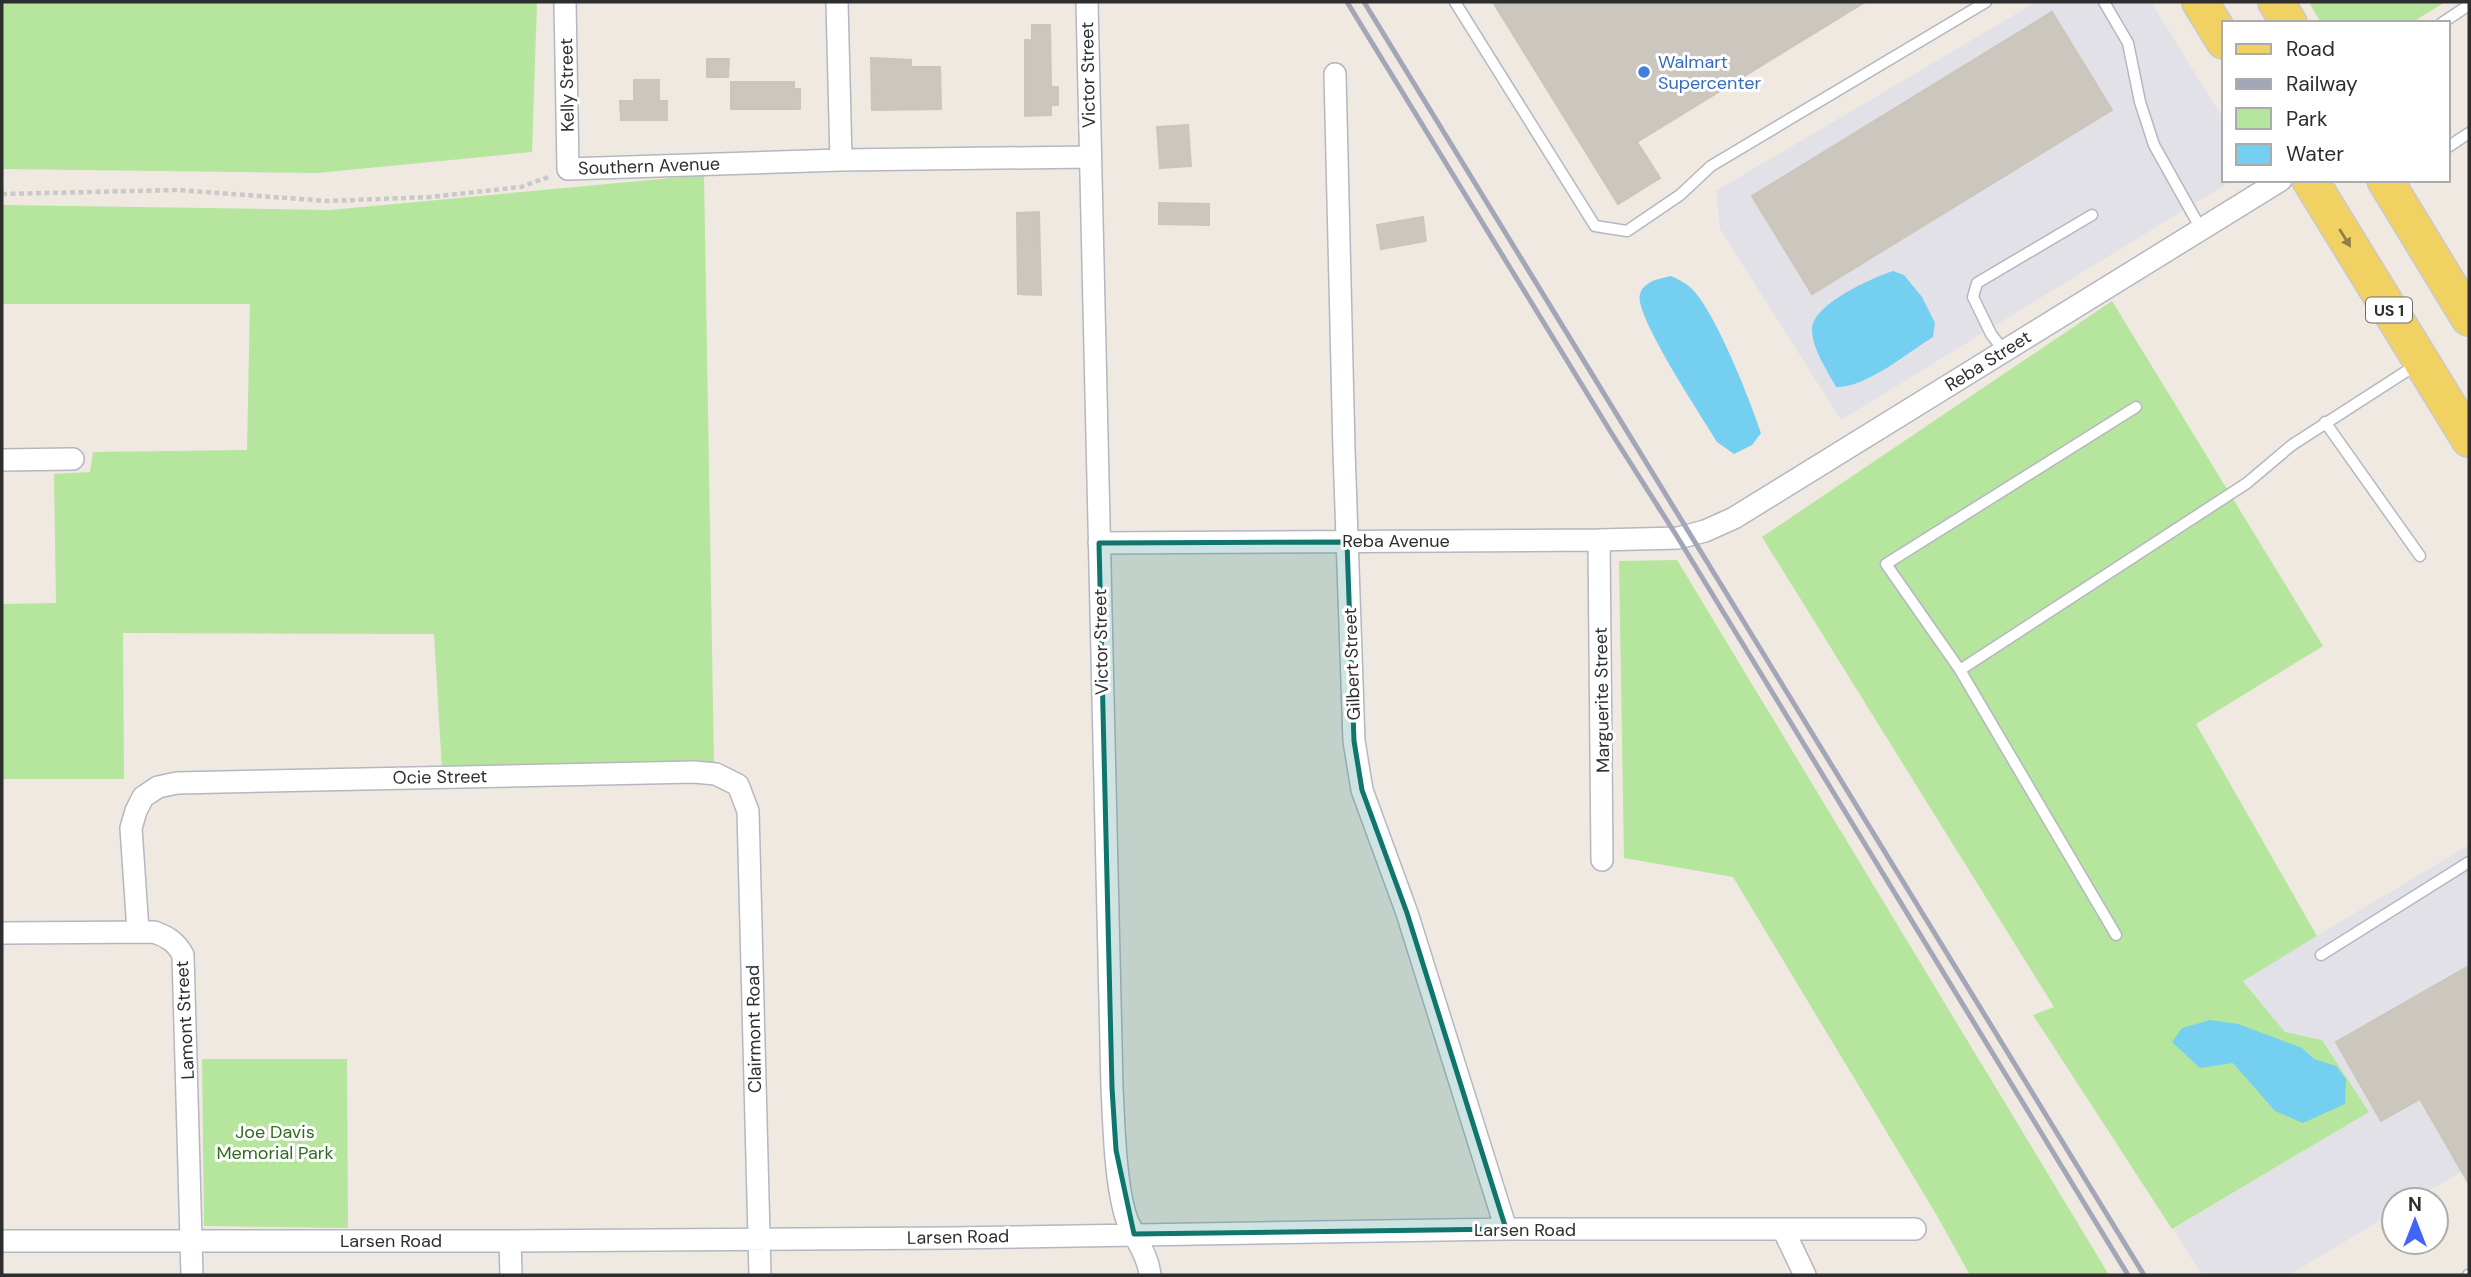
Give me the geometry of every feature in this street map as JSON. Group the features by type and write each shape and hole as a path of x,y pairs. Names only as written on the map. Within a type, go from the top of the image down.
{"main road":[{"path":"2200,2 2222,38"},
{"path":"2276,2 2288,21"},
{"name":"US 1","path":"2311,182 2469,439"},
{"path":"2383,182 2469,318"},
{"path":"2390,312 2422,328 2461,388 2469,390"}],"street":[{"name":"Kelly Street","path":"565,2 568,169"},
{"path":"837,2 841,160"},
{"name":"Victor Street","path":"1087,2 1112,1088 1125,1214 1149,1264 1150,1275"},
{"name":"Gilbert Street","path":"1335,74 1354,741 1362,790 1407,913 1506,1229"},
{"name":"Southern Avenue","path":"568,169 841,160 1090,157"},
{"name":"Reba Street","path":"1692,535 1734,518 2278,182"},
{"path":"2,460 73,459"},
{"name":"Reba Avenue","path":"1098,543 1599,540 1678,538 1692,535"},
{"name":"Marguerite Street","path":"1599,540 1602,860"},
{"name":"Ocie Street","path":"138,931 131,828 143,797 158,787 191,782 694,772 716,774 738,785"},
{"name":"Clairmont Road","path":"738,785 748,811 760,1275"},
{"name":"Lamont Street","path":"2,933 154,932 168,937 183,955 192,1275"},
{"name":"Larsen Road","path":"2,1241 952,1238 1506,1229 1915,1228"},
{"path":"1783,1229 1805,1275"},
{"path":"510,1241 511,1275"}],"lane":[{"path":"1455,2 1595,226 1627,231 1680,195 1711,166 1986,2"},
{"path":"2105,2 2128,43 2140,102 2154,145 2201,229"},
{"path":"2445,21 2469,5"},
{"path":"2450,146 2469,133"},
{"path":"2004,351 1991,334 1973,297 1977,284 2092,215"},
{"path":"1960,670 2247,483 2292,445 2325,422 2422,362"},
{"path":"2116,935 1960,670 1886,564 2136,407"},
{"path":"2325,422 2420,556"},
{"path":"2321,955 2469,862"}],"path":[{"name":"Southern Avenue","path":"2,194 177,190 327,201 430,197 522,187 568,169"}],"highlighted area":[{"path":"1347,542 1354,741 1362,790 1407,913 1506,1229 1134,1234 1116,1150 1112,1088 1099,543"}],"shaded area":[{"path":"2036,2 2151,2 2222,117 2222,182 2230,182 1841,420 1720,229 1716,191"},
{"path":"2469,845 2469,1167 2437,1186 2380,1186 2380,1220 2289,1275 2202,1275 2173,1229 2369,1112 2322,1040 2285,1032 2243,980"}],"green space":[{"path":"2,2 537,2 532,152 317,173 2,169"},
{"path":"2309,2 2445,2 2414,21 2320,21"},
{"path":"704,175 714,765 442,770 434,634 123,633 124,779 2,779 2,604 56,603 54,474 90,472 93,452 247,450 250,304 2,304 2,205 330,210"},
{"path":"2112,301 2323,646 2196,724 2317,936 2243,981 2285,1032 2322,1040 2369,1112 2172,1229 2033,1015 2054,1007 1762,537"},
{"path":"1677,560 2109,1275 1970,1275 1733,877 1624,858 1619,561"},
{"name":"Joe Davis Memorial Park","path":"202,1059 347,1059 348,1228 204,1226"}],"water":[{"path":"1893,271 1904,275 1922,297 1935,323 1933,337 1873,376 1848,386 1836,387 1815,345 1812,331 1814,321 1831,302"},
{"path":"1671,276 1690,287 1710,314 1756,418 1761,433 1752,445 1734,454 1717,442 1647,322 1641,305 1642,290 1652,281"},
{"path":"2210,1020 2238,1024 2302,1048 2314,1059 2336,1066 2346,1079 2345,1104 2303,1123 2275,1111 2233,1063 2200,1068 2172,1042 2182,1028"}],"building":[{"name":"Walmart Supercenter","path":"1493,2 1865,2 1637,142 1660,178 1618,204"},
{"path":"2052,12 2112,110 1812,294 1752,196"},
{"path":"1032,25 1050,25 1051,87 1058,87 1058,105 1051,105 1051,115 1025,116 1025,40 1032,40"},
{"path":"871,58 911,60 911,67 940,67 941,109 872,110"},
{"path":"707,59 729,59 728,77 707,77"},
{"path":"634,80 659,80 659,101 667,101 667,120 621,120 620,101 634,101"},
{"path":"731,82 794,82 794,89 800,89 800,109 731,109"},
{"path":"1188,125 1191,166 1160,168 1157,127"},
{"path":"1159,203 1209,204 1209,225 1159,224"},
{"path":"1039,212 1041,295 1018,294 1017,213"},
{"path":"1423,217 1426,241 1381,249 1377,225"},
{"path":"2469,966 2469,1184 2420,1099 2381,1121 2336,1042"}],"railway":[{"path":"1347,2 2128,1275"},
{"path":"1364,2 2144,1275"}],"place":[{"name":"Walmart Supercenter","path":"1644,72"}]}
